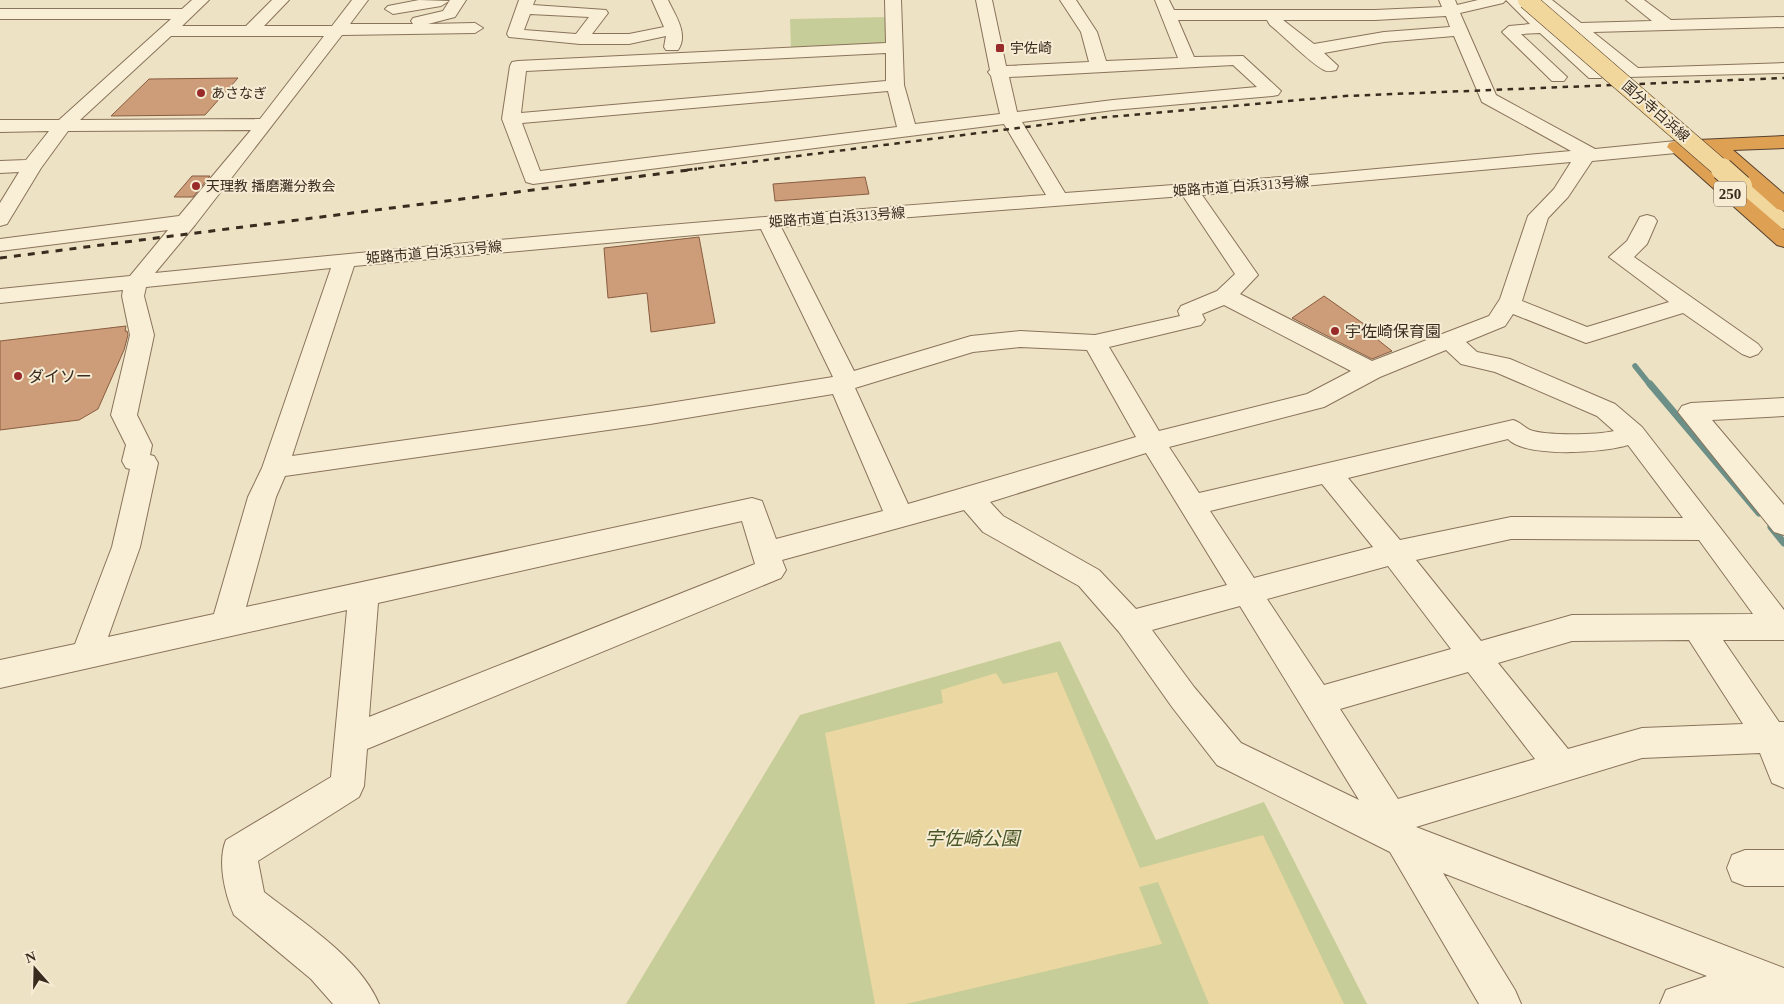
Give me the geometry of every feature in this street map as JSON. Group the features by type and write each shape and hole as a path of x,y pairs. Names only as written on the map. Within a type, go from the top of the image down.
{"highway":[{"path":"1676,147 1784,142"},
{"name":"250","path":"1716,145 1784,205"},
{"name":"250","path":"1676,147 1784,241"}],"main road":[{"name":"国分寺白浜線","path":"1527,0 1784,223"}],"street":[{"path":"22,14 41,0"},
{"path":"0,220 32,166 62,127 201,0"},
{"path":"250,31 281,0"},
{"path":"87,653 126,547 145,463 135,462 139,446 124,415 142,335 133,296 137,281 188,221 265,124 360,0 368,0"},
{"path":"374,29 393,10 444,0"},
{"path":"393,10 425,20 449,14 458,0"},
{"path":"660,0 675,33 671,58"},
{"path":"893,0 895,85 907,130"},
{"path":"984,0 997,72 1010,118 1059,200"},
{"path":"1068,0 1089,32 1099,66"},
{"path":"1162,0 1188,62"},
{"path":"1322,0 1337,14"},
{"path":"1169,16 1375,15 1498,0"},
{"path":"1513,0 1595,74"},
{"path":"1542,0 1634,73 1784,68"},
{"path":"1634,0 1667,25"},
{"path":"516,34 525,5 600,13 580,39"},
{"path":"766,553 970,498 1152,442 1315,401 1371,371 1451,341 1497,321 1508,304 1538,216 1561,193 1589,155 1488,98 1449,5"},
{"path":"0,14 185,14"},
{"path":"1274,15 1276,22 1330,66"},
{"path":"1576,28 1784,22"},
{"path":"1544,28 1515,29 1510,32 1558,77"},
{"path":"166,31 374,29 483,31 580,39 629,39 673,30"},
{"path":"1310,50 1384,37 1460,31"},
{"path":"894,48 518,66 511,119 533,178 1122,104 1272,91 1237,60 997,72"},
{"path":"511,119 895,85"},
{"path":"0,126 265,124"},
{"name":"姫路市道 白浜313号線","path":"0,296 345,260 768,222 1189,190 1676,147"},
{"path":"0,167 32,166"},
{"path":"275,468 650,416 844,382 971,344 1020,339 1095,342 1193,320 1189,311 1225,296 1247,275 1189,190"},
{"path":"0,245 188,221"},
{"path":"1647,221 1636,244 1620,257 1750,349"},
{"path":"768,222 844,382 900,518"},
{"path":"226,624 262,497 275,468 345,260"},
{"path":"1225,296 1371,371"},
{"path":"1508,304 1586,335 1692,308 1726,306"},
{"path":"1451,341 1469,358 1501,365 1606,410 1633,433 1782,627"},
{"path":"1095,342 1152,442 1396,828 1501,1004"},
{"path":"1784,407 1691,412 1784,524"},
{"path":"1192,505 1513,429 1522,438 1600,444 1618,441 1633,433"},
{"path":"1328,472 1394,553 1562,768"},
{"path":"970,498 993,524 1089,578 1130,623 1183,697 1229,754 1396,828 1781,986"},
{"path":"0,674 87,653 752,508 771,570 351,740"},
{"path":"1130,623 1248,594 1394,553 1511,528 1707,529"},
{"path":"359,1004 325,966 247,902 239,853 347,786 364,593"},
{"path":"1696,627 1777,737 1784,772"},
{"path":"1316,702 1572,628 1782,627"},
{"path":"1396,828 1562,768 1642,743 1777,737"},
{"path":"1745,868 1784,868"},
{"path":"1680,1004 1781,986"}],"green space":[{"path":"889,17 890,45 791,49 790,19"},
{"name":"宇佐崎公園","path":"1060,641 1156,840 1264,802 1367,1004 626,1004 800,715"}],"sand":[{"path":"1057,672 1140,868 1263,835 1344,1004 1209,1004 1158,882 1139,887 1162,944 906,1004 875,1004 825,733 943,703 941,690 996,673 1003,684"}],"building":[{"name":"あさなぎ","path":"238,78 205,115 111,116 149,79"},
{"name":"天理教 播磨灘分教会","path":"192,176 210,176 193,197 174,197"},
{"path":"865,177 869,194 775,201 773,184"},
{"path":"699,237 715,323 651,332 647,293 608,298 604,248"},
{"name":"宇佐崎保育園","path":"1324,296 1371,329 1368,332 1392,351 1372,359 1292,318"},
{"path":"126,326 125,331 127,331 128,335 124,350 98,409 79,420 0,430 0,341"}],"waterway":[{"path":"1635,366 1651,386"},
{"path":"1650,384 1759,513"},
{"path":"1771,527 1784,543"}],"railway":[{"path":"687,170 1097,118 1345,96 1784,78"},
{"path":"0,258 697,169"}],"place":[{"name":"宇佐崎","path":"1000,48"},
{"name":"あさなぎ","path":"201,93"},
{"name":"天理教 播磨灘分教会","path":"196,186"},
{"name":"宇佐崎保育園","path":"1335,331"},
{"name":"ダイソー","path":"18,376"}]}
